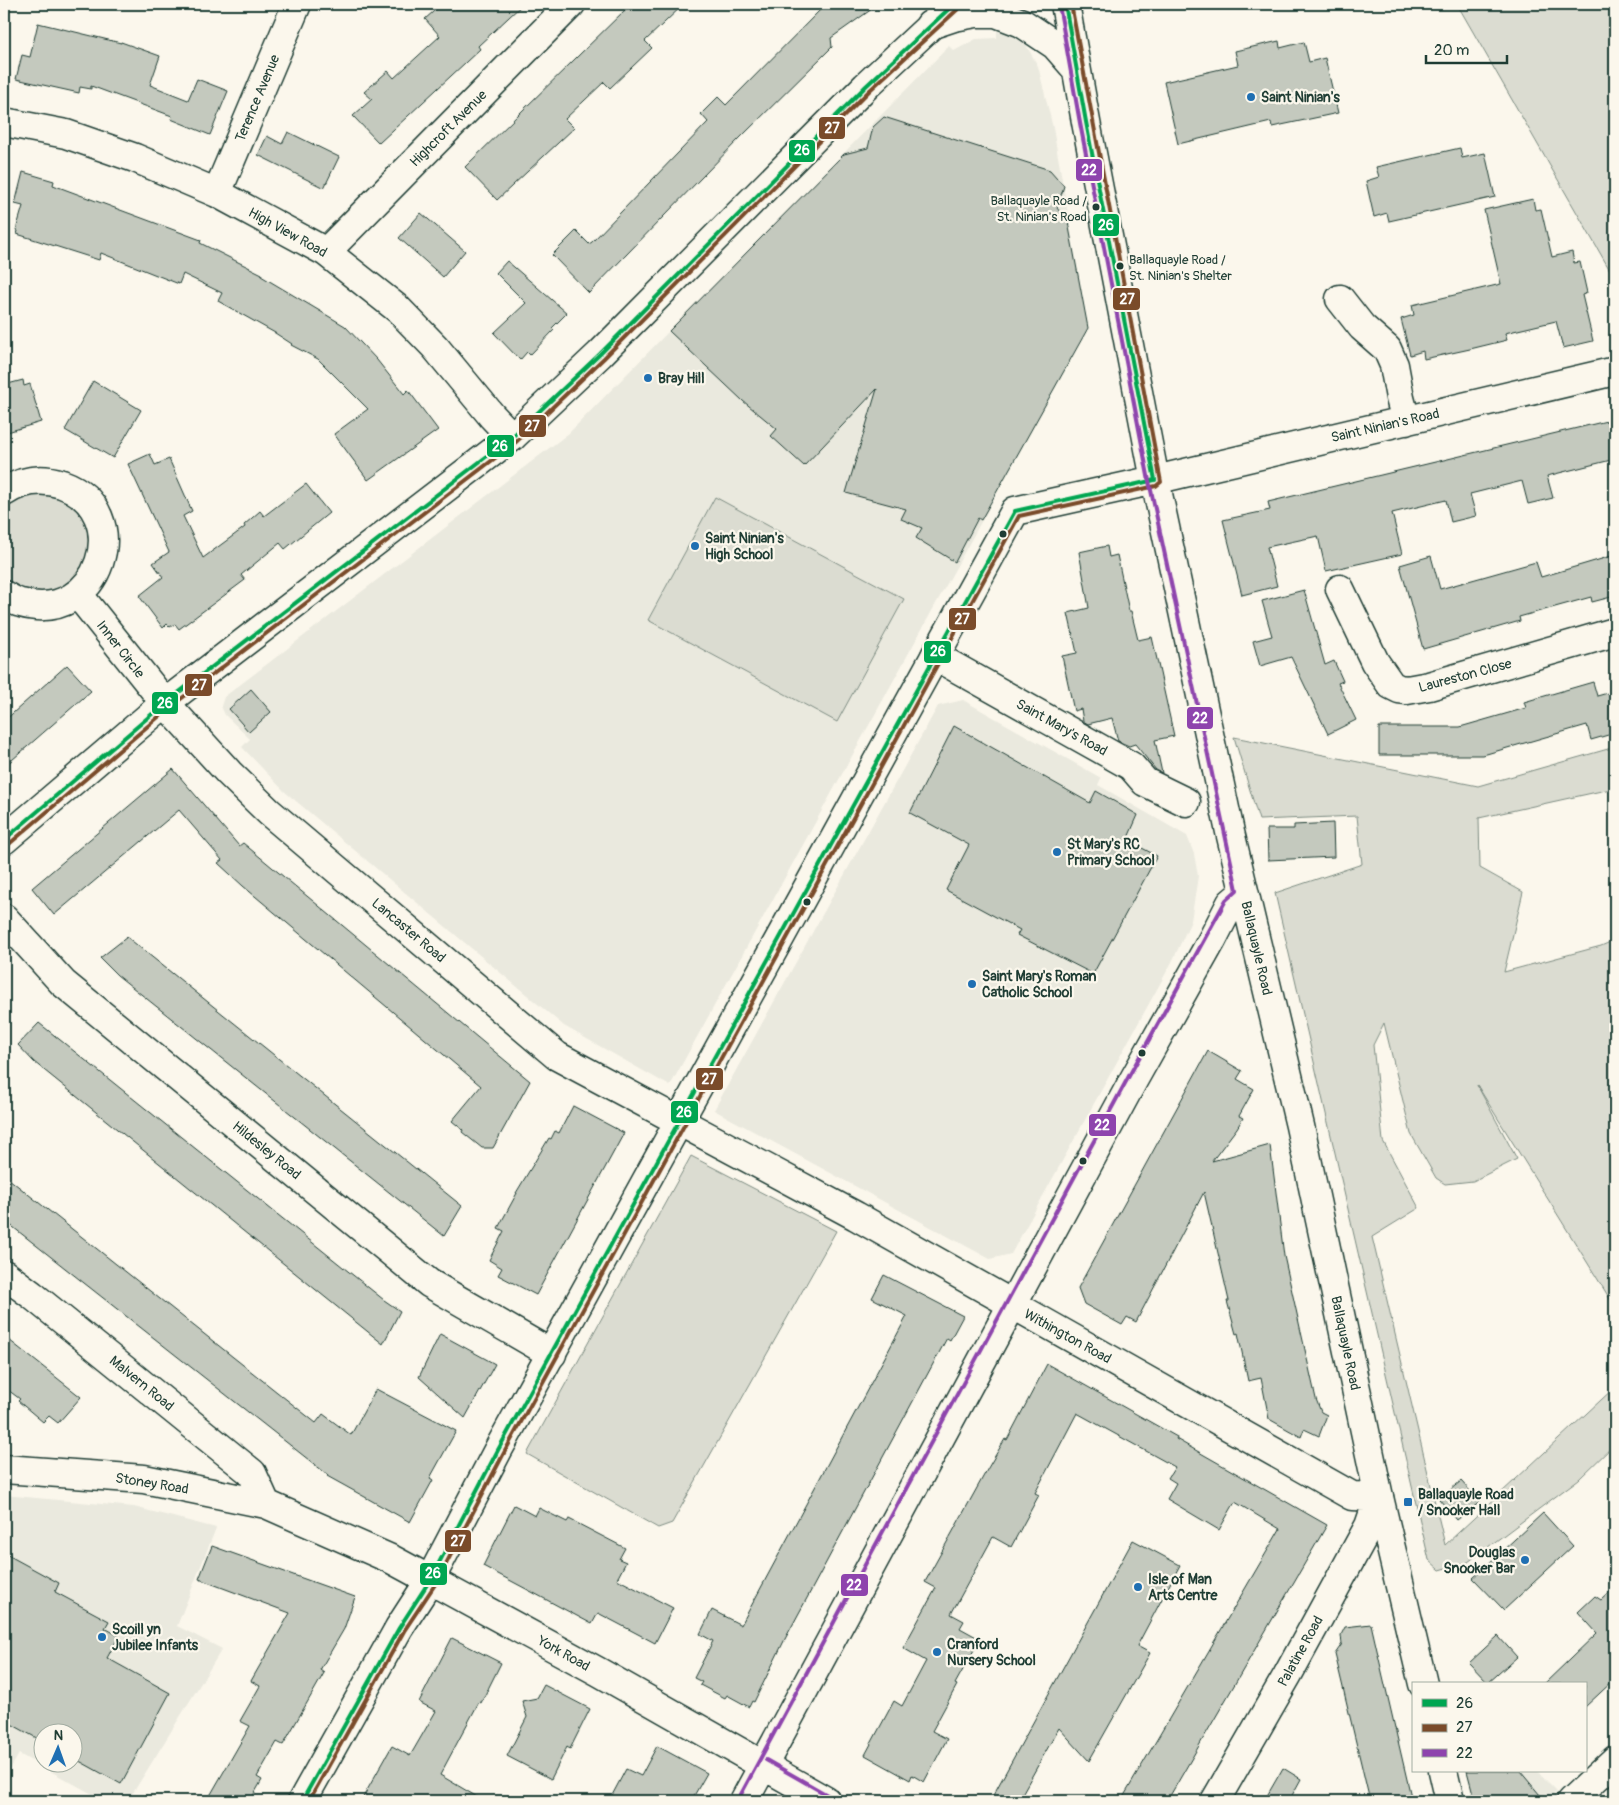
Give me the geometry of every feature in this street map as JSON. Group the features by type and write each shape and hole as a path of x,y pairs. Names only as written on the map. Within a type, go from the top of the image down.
{"main road":[{"name":"Terence Avenue","path":"217,193 297,4"},
{"name":"Highcroft Avenue","path":"326,252 571,4"},
{"path":"4,840 165,703 512,437 600,354 866,86 954,4"},
{"name":"Ballaquayle Road","path":"1065,4 1155,480 1244,892 1300,1126 1380,1497 1423,1682"},
{"path":"930,25 954,17 976,13 996,13 1022,23 1055,45 1076,69"},
{"name":"High View Road","path":"4,122 66,134 134,158 217,193 326,252 398,309 435,347 492,416 512,437"},
{"path":"1340,299 1362,327 1387,349 1394,365 1406,421"},
{"name":"Saint Ninian's Road","path":"302,1801 399,1628 430,1580 498,1450 1015,511 1155,480 1615,370"},
{"path":"4,492 15,484 33,480 52,481 69,487 84,497 95,512 102,529 103,547 100,565 91,581 78,594 60,603 40,607 20,603 4,595"},
{"name":"Laureston Close","path":"1340,589 1375,662 1391,685 1399,689 1407,690 1429,686 1615,632"},
{"name":"Inner Circle","path":"78,594 165,703"},
{"name":"Saint Mary's Road","path":"935,656 1131,766 1145,782 1186,802"},
{"name":"Lancaster Road","path":"165,703 229,773 269,812 557,1056 680,1122"},
{"path":"744,1801 1014,1305 1134,1079 1231,903 1244,892"},
{"name":"Hildesley Road","path":"4,918 63,983 429,1283 552,1354"},
{"name":"Withington Road","path":"680,1122 856,1216 1352,1496 1380,1497"},
{"name":"Malvern Road","path":"4,1274 252,1473 266,1504"},
{"name":"Stoney Road","path":"4,1469 144,1479 266,1504 296,1516"},
{"name":"Palatine Road","path":"1215,1801 1287,1676 1365,1534 1380,1497"},
{"name":"York Road","path":"296,1516 393,1560 826,1801"},
{"path":"1571,1801 1615,1760"},
{"path":"1443,1772 1450,1801"}],"shaded area":[{"path":"1457,4 1615,4 1615,279"},
{"name":"Saint Ninian's High School","path":"997,31 1011,35 1026,45 1038,66 1053,128 1088,328 670,1086 564,1026 284,791 242,747 250,739 225,715 221,706 224,697 569,433 949,46 954,51 976,39 997,38"},
{"path":"35,492 52,494 67,501 79,512 87,526 90,543 88,560 79,576 66,587 33,595 4,582 4,506"},
{"path":"715,497 904,599 837,722 648,620"},
{"name":"Saint Mary's Roman Catholic School","path":"963,700 1101,778 1098,785 1187,836 1194,854 1198,876 1191,921 1172,962 1011,1254 990,1259 714,1110 938,706"},
{"path":"1234,737 1478,786 1615,747 1615,788 1479,818 1480,868 1523,892 1504,972 1601,946 1615,940 1615,1307 1477,1085 1517,1159 1473,1181 1445,1184 1436,1178 1411,1134 1384,1023 1373,1045 1383,1141 1419,1208 1372,1237 1445,1545 1615,1387 1615,1444 1579,1479 1468,1562 1440,1570 1429,1560 1275,893 1362,864 1357,816 1259,820"},
{"path":"691,1156 836,1231 672,1523 658,1528 527,1454"},
{"name":"Scoill yn Jubilee Infants","path":"4,1495 134,1507 216,1528 177,1626 222,1649 128,1801 105,1801 52,1772 82,1772 82,1722 32,1722 32,1761 19,1754 9,1771 4,1768"},
{"path":"1466,1772 1538,1772 1557,1791 1545,1801 1474,1801"}],"building":[{"path":"442,4 523,4 478,46 480,49 379,143 353,116 372,99 364,92 388,71 394,78 440,36 425,19"},
{"path":"631,4 684,4 645,41 652,48 610,88 604,82 565,119 574,128 497,200 465,167"},
{"path":"826,4 879,4 831,38 832,47 740,138 589,293 552,255 576,231 589,244 592,242 708,122 701,114 718,97 726,105"},
{"path":"38,23 121,42 160,56 150,85 188,100 197,79 228,91 210,135 171,119 172,116 91,86 91,89 80,87 79,93 16,79 22,55 30,57"},
{"name":"Saint Ninian's","path":"1279,41 1280,48 1304,42 1309,62 1325,58 1338,113 1272,127 1271,122 1178,144 1164,82 1238,65 1235,51"},
{"path":"884,117 1050,170 1064,186 1057,208 1068,222 1088,328 981,520 978,518 955,562 916,538 922,528 901,519 906,509 846,493 877,389 804,466 771,436 777,429 743,401 669,331 844,154 868,148 873,127"},
{"path":"288,132 339,157 324,188 258,155 267,136 282,144"},
{"path":"1460,148 1462,158 1485,153 1495,197 1389,221 1387,213 1374,217 1366,181 1379,177 1376,167"},
{"path":"23,172 54,181 53,185 201,240 200,243 262,274 261,276 345,326 377,360 404,394 408,390 438,430 368,480 334,434 368,409 318,359 218,301 222,293 183,274 179,284 101,253 99,260 17,234 18,231 16,230 23,206 15,204"},
{"path":"1533,199 1535,210 1541,209 1552,257 1572,252 1574,263 1580,262 1587,293 1582,295 1593,341 1563,348 1556,321 1505,333 1507,340 1470,349 1424,359 1423,351 1410,355 1401,319 1414,315 1412,305 1501,284 1484,210"},
{"path":"421,213 465,251 443,277 399,238"},
{"path":"507,261 567,313 530,355 527,352 520,360 494,333 526,303 496,273"},
{"path":"23,380 24,386 30,384 41,422 4,433 4,385"},
{"path":"93,381 141,410 113,458 65,430"},
{"path":"1615,419 1615,459 1547,476 1553,498 1528,504 1522,481 1470,494 1476,516 1451,522 1446,500 1392,513 1402,554 1326,571 1318,536 1267,547 1277,586 1242,595 1223,520 1270,510 1268,502"},
{"path":"150,454 155,465 169,459 192,511 183,516 203,558 245,527 244,525 260,511 264,516 306,484 329,513 285,549 280,543 241,575 245,580 179,629 175,624 170,627 167,624 163,628 139,596 163,577 153,563 169,552 128,464"},
{"path":"1107,546 1109,557 1117,555 1129,611 1131,611 1138,640 1152,637 1174,736 1155,740 1162,773 1156,770 1135,744 1129,746 1118,741 1112,718 1088,724 1083,721 1081,709 1074,711 1062,656 1077,653 1068,613 1089,608 1079,552"},
{"path":"1615,555 1615,596 1592,602 1591,597 1519,617 1520,621 1423,649 1400,565 1431,556 1440,589 1536,562 1541,577"},
{"path":"1304,590 1325,665 1334,661 1343,681 1338,683 1356,720 1328,734 1291,657 1260,666 1253,641 1272,636 1262,601"},
{"path":"67,665 91,691 4,767 4,721"},
{"path":"1593,682 1597,696 1615,691 1615,733 1591,740 1587,725 1483,755 1379,755 1379,727 1460,727 1526,708 1524,702"},
{"path":"251,689 271,712 249,732 229,709"},
{"name":"St Mary's RC Primary School","path":"954,726 1090,803 1096,791 1138,815 1127,840 1157,856 1093,974 1017,935 1020,930 946,890 969,845 910,813"},
{"path":"173,769 239,846 243,843 530,1081 493,1148 482,1148 452,1121 481,1086 243,886 218,863 222,860 179,810 54,915 32,888"},
{"path":"1333,823 1334,857 1268,860 1267,829 1294,829 1294,825"},
{"path":"127,937 462,1206 444,1236 117,975 100,958"},
{"path":"39,1023 400,1311 383,1344 34,1062 18,1045"},
{"path":"1208,1051 1242,1071 1237,1079 1254,1089 1239,1116 1243,1118 1212,1161 1270,1145 1284,1256 1316,1399 1321,1412 1327,1415 1319,1436 1304,1429 1301,1437 1269,1419 1261,1378 1248,1381 1238,1333 1236,1334 1227,1301 1229,1301 1204,1192 1136,1322 1127,1317 1122,1325 1084,1304 1078,1288"},
{"path":"573,1106 624,1133 536,1295 498,1275 502,1268 489,1260 504,1231 498,1228 516,1193 549,1138 551,1139 555,1131 559,1133"},
{"path":"4,1175 316,1423 323,1414 351,1435 376,1389 456,1431 430,1478 433,1480 410,1522 327,1476 4,1220"},
{"path":"884,1275 963,1316 950,1340 947,1338 785,1639 754,1702 752,1701 749,1707 727,1695 725,1698 700,1685 702,1682 694,1678 713,1641 700,1634 712,1610 741,1625 907,1316 872,1298"},
{"path":"440,1334 495,1364 465,1418 419,1377"},
{"path":"4,1336 81,1397 58,1423 49,1416 43,1422 18,1401 20,1399 4,1387"},
{"path":"1047,1364 1177,1437 1176,1439 1327,1525 1167,1801 1121,1801 1280,1529 1235,1502 1219,1530 1167,1499 1176,1483 1168,1478 1175,1467 1077,1413 1035,1493 1039,1495 1011,1547 993,1537 951,1614 964,1621 960,1628 980,1639 932,1731 947,1739 924,1782 912,1775 910,1780 865,1755 894,1701 902,1706 926,1661 903,1648 936,1588 925,1582 988,1468 1005,1439 1007,1440"},
{"path":"1461,1481 1480,1502 1457,1520 1439,1499"},
{"path":"514,1505 535,1516 539,1508 567,1522 569,1519 625,1548 619,1559 626,1562 617,1579 673,1608 655,1643 598,1613 592,1624 483,1566"},
{"name":"Douglas Snooker Bar","path":"1543,1513 1573,1546 1504,1610 1473,1578"},
{"path":"1133,1540 1180,1565 1137,1646 1150,1653 1089,1761 1059,1728 1018,1801 990,1801"},
{"path":"212,1546 355,1597 344,1629 320,1670 324,1673 283,1745 277,1742 257,1777 262,1780 250,1801 207,1801 250,1726 240,1721 260,1686 251,1681 290,1613 199,1579"},
{"path":"4,1553 59,1583 55,1592 109,1621 105,1628 119,1636 107,1658 170,1693 121,1784 82,1763 82,1722 32,1722 32,1735 4,1720"},
{"path":"1615,1587 1615,1679 1586,1706 1586,1682 1546,1682 1597,1633 1578,1612 1595,1596 1601,1600"},
{"path":"1371,1624 1412,1801 1370,1801 1335,1654 1342,1644 1341,1635 1345,1627"},
{"path":"1498,1636 1517,1657 1489,1682 1469,1663"},
{"path":"452,1638 501,1663 481,1703 479,1702 440,1775 484,1801 361,1801 392,1746 410,1756 436,1711 419,1702"},
{"path":"544,1685 590,1709 570,1749 567,1747 551,1779 507,1756 527,1717 522,1701 537,1698"},
{"path":"657,1746 707,1773 691,1801 609,1801 626,1769 641,1776"},
{"path":"1283,1768 1301,1779 1289,1801 1264,1801"},
{"path":"1467,1772 1521,1772 1545,1801 1475,1801"}],"transit line":[{"name":"26","path":"4,840 165,703 512,437 600,354 866,86 954,4"},
{"name":"26","path":"302,1801 399,1628 430,1580 498,1450 1015,511 1155,480 1065,4"},
{"name":"27","path":"309,1801 404,1631 436,1583 504,1453 1019,516 1156,486 1161,482 1071,4"},
{"name":"22","path":"739,1798 1129,1076 1226,900 1237,890 1149,481 1059,5"},
{"name":"27","path":"8,845 169,708 516,442 604,358 870,90 958,9"},
{"name":"22","path":"766,1760 829,1796"}],"place":[{"name":"Saint Ninian's","path":"1251,97"},
{"name":"Ballaquayle Road / St. Ninian's Road","path":"1096,207"},
{"name":"Ballaquayle Road / St. Ninian's Shelter","path":"1120,266"},
{"name":"Bray Hill","path":"648,378"},
{"name":"Saint Ninian's High School","path":"695,546"},
{"name":"St Mary's RC Primary School","path":"1057,852"},
{"name":"Saint Mary's Roman Catholic School","path":"972,984"},
{"name":"Ballaquayle Road / Snooker Hall","path":"1408,1502"},
{"name":"Douglas Snooker Bar","path":"1525,1560"},
{"name":"Isle of Man Arts Centre","path":"1138,1587"},
{"name":"Scoill yn Jubilee Infants","path":"102,1637"},
{"name":"Cranford Nursery School","path":"937,1652"}]}
